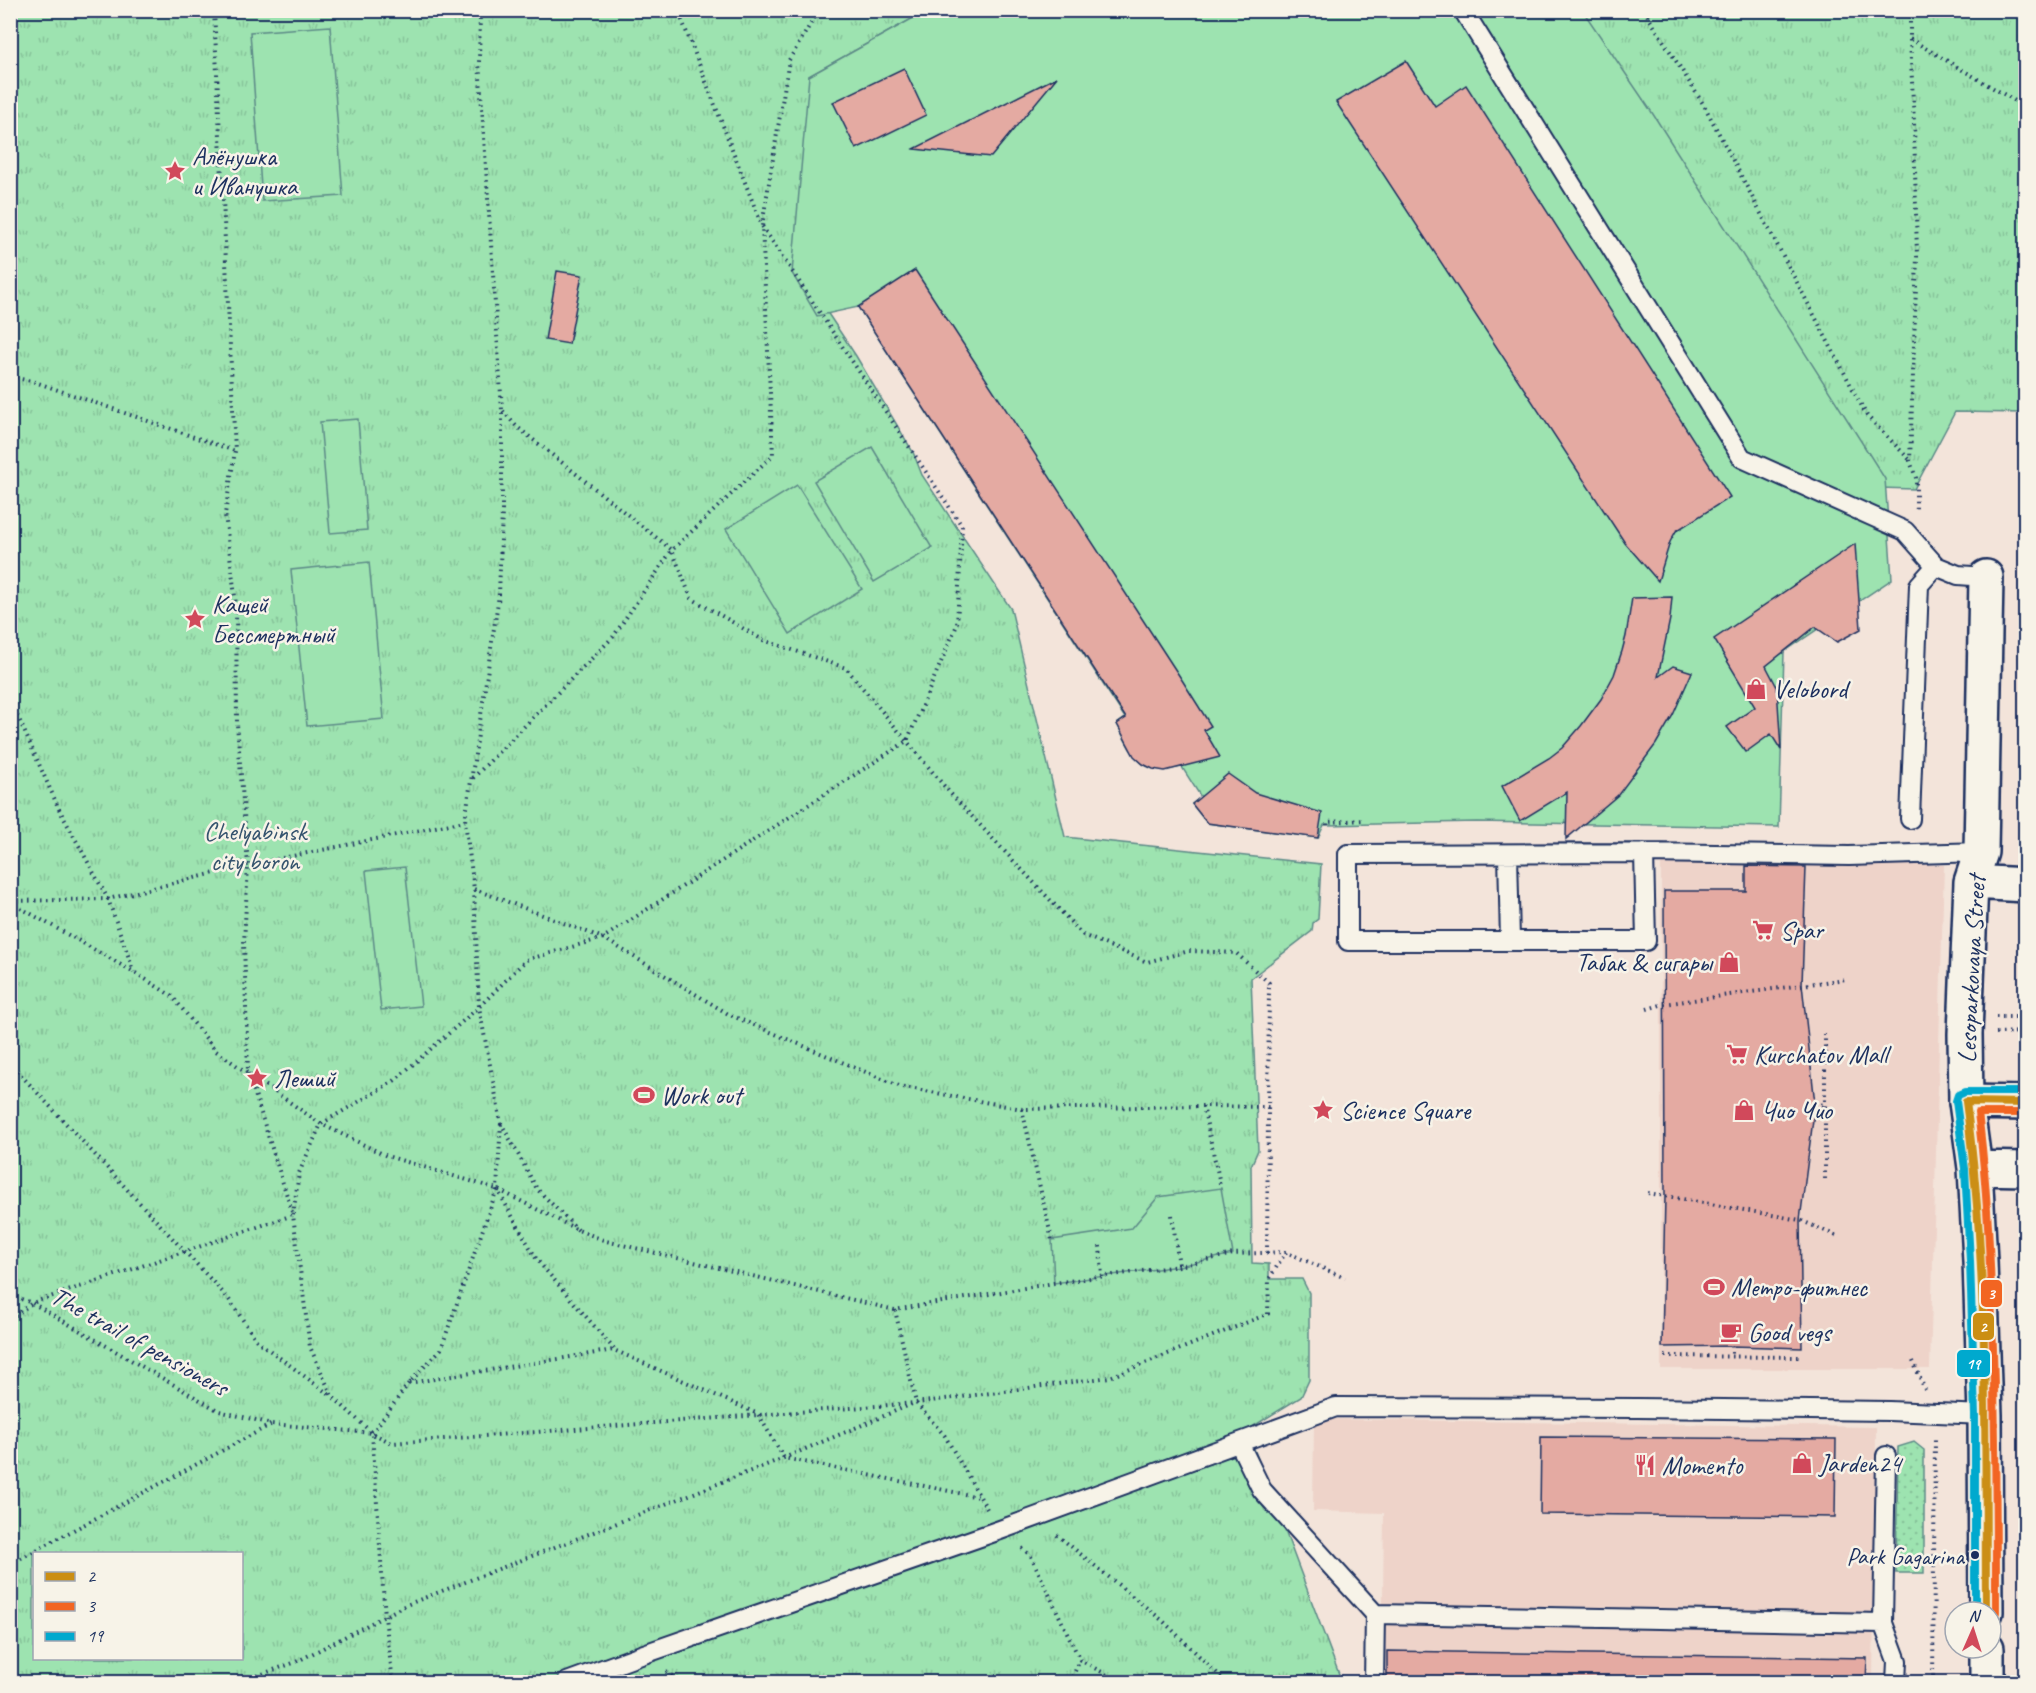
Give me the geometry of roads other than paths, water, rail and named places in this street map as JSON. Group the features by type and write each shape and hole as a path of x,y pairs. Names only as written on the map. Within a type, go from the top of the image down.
{"main road":[{"name":"Lesoparkovaya Street","path":"1986,577 1981,852 1971,882 1965,1034 1966,1102 1975,1168 1985,1415 1986,1600"},
{"path":"1971,882 2025,885"},
{"path":"1966,1102 2025,1103"},
{"path":"1975,1168 2025,1168"},
{"path":"1987,1660 1987,1683"}],"lane":[{"path":"1463,10 1742,458 1905,531 1936,566 1958,575 1986,577"},
{"path":"1910,819 1919,585 1936,566"},
{"path":"1644,853 1646,941 1348,941 1348,854 1644,853 1849,856 1981,852"},
{"path":"1508,854 1510,941"},
{"path":"567,1683 1000,1530 1336,1407 1889,1411 1985,1415"},
{"path":"1239,1443 1262,1490 1375,1614 1374,1683"},
{"path":"1886,1456 1882,1623 1897,1661 1896,1683"},
{"path":"1375,1614 1882,1623"}],"place":[{"name":"Алёнушка и Иванушка","path":"175,171"},
{"name":"Кащей Бессмертный","path":"195,619"},
{"name":"Velobord","path":"1756,689"},
{"name":"Spar","path":"1763,930"},
{"name":"Табак & сигары","path":"1729,962"},
{"name":"Kurchatov Mall","path":"1737,1054"},
{"name":"Леший","path":"257,1078"},
{"name":"Work out","path":"644,1095"},
{"name":"Science Square","path":"1323,1110"},
{"name":"Чио Чио","path":"1744,1110"},
{"name":"Метро-фитнес","path":"1714,1287"},
{"name":"Good vegs","path":"1731,1332"},
{"name":"Jarden24","path":"1802,1463"},
{"name":"Momento","path":"1645,1465"},
{"name":"Park Gagarina","path":"1975,1555"}],"park label":[{"name":"Chelyabinsk city boron","path":"255,846"}]}
